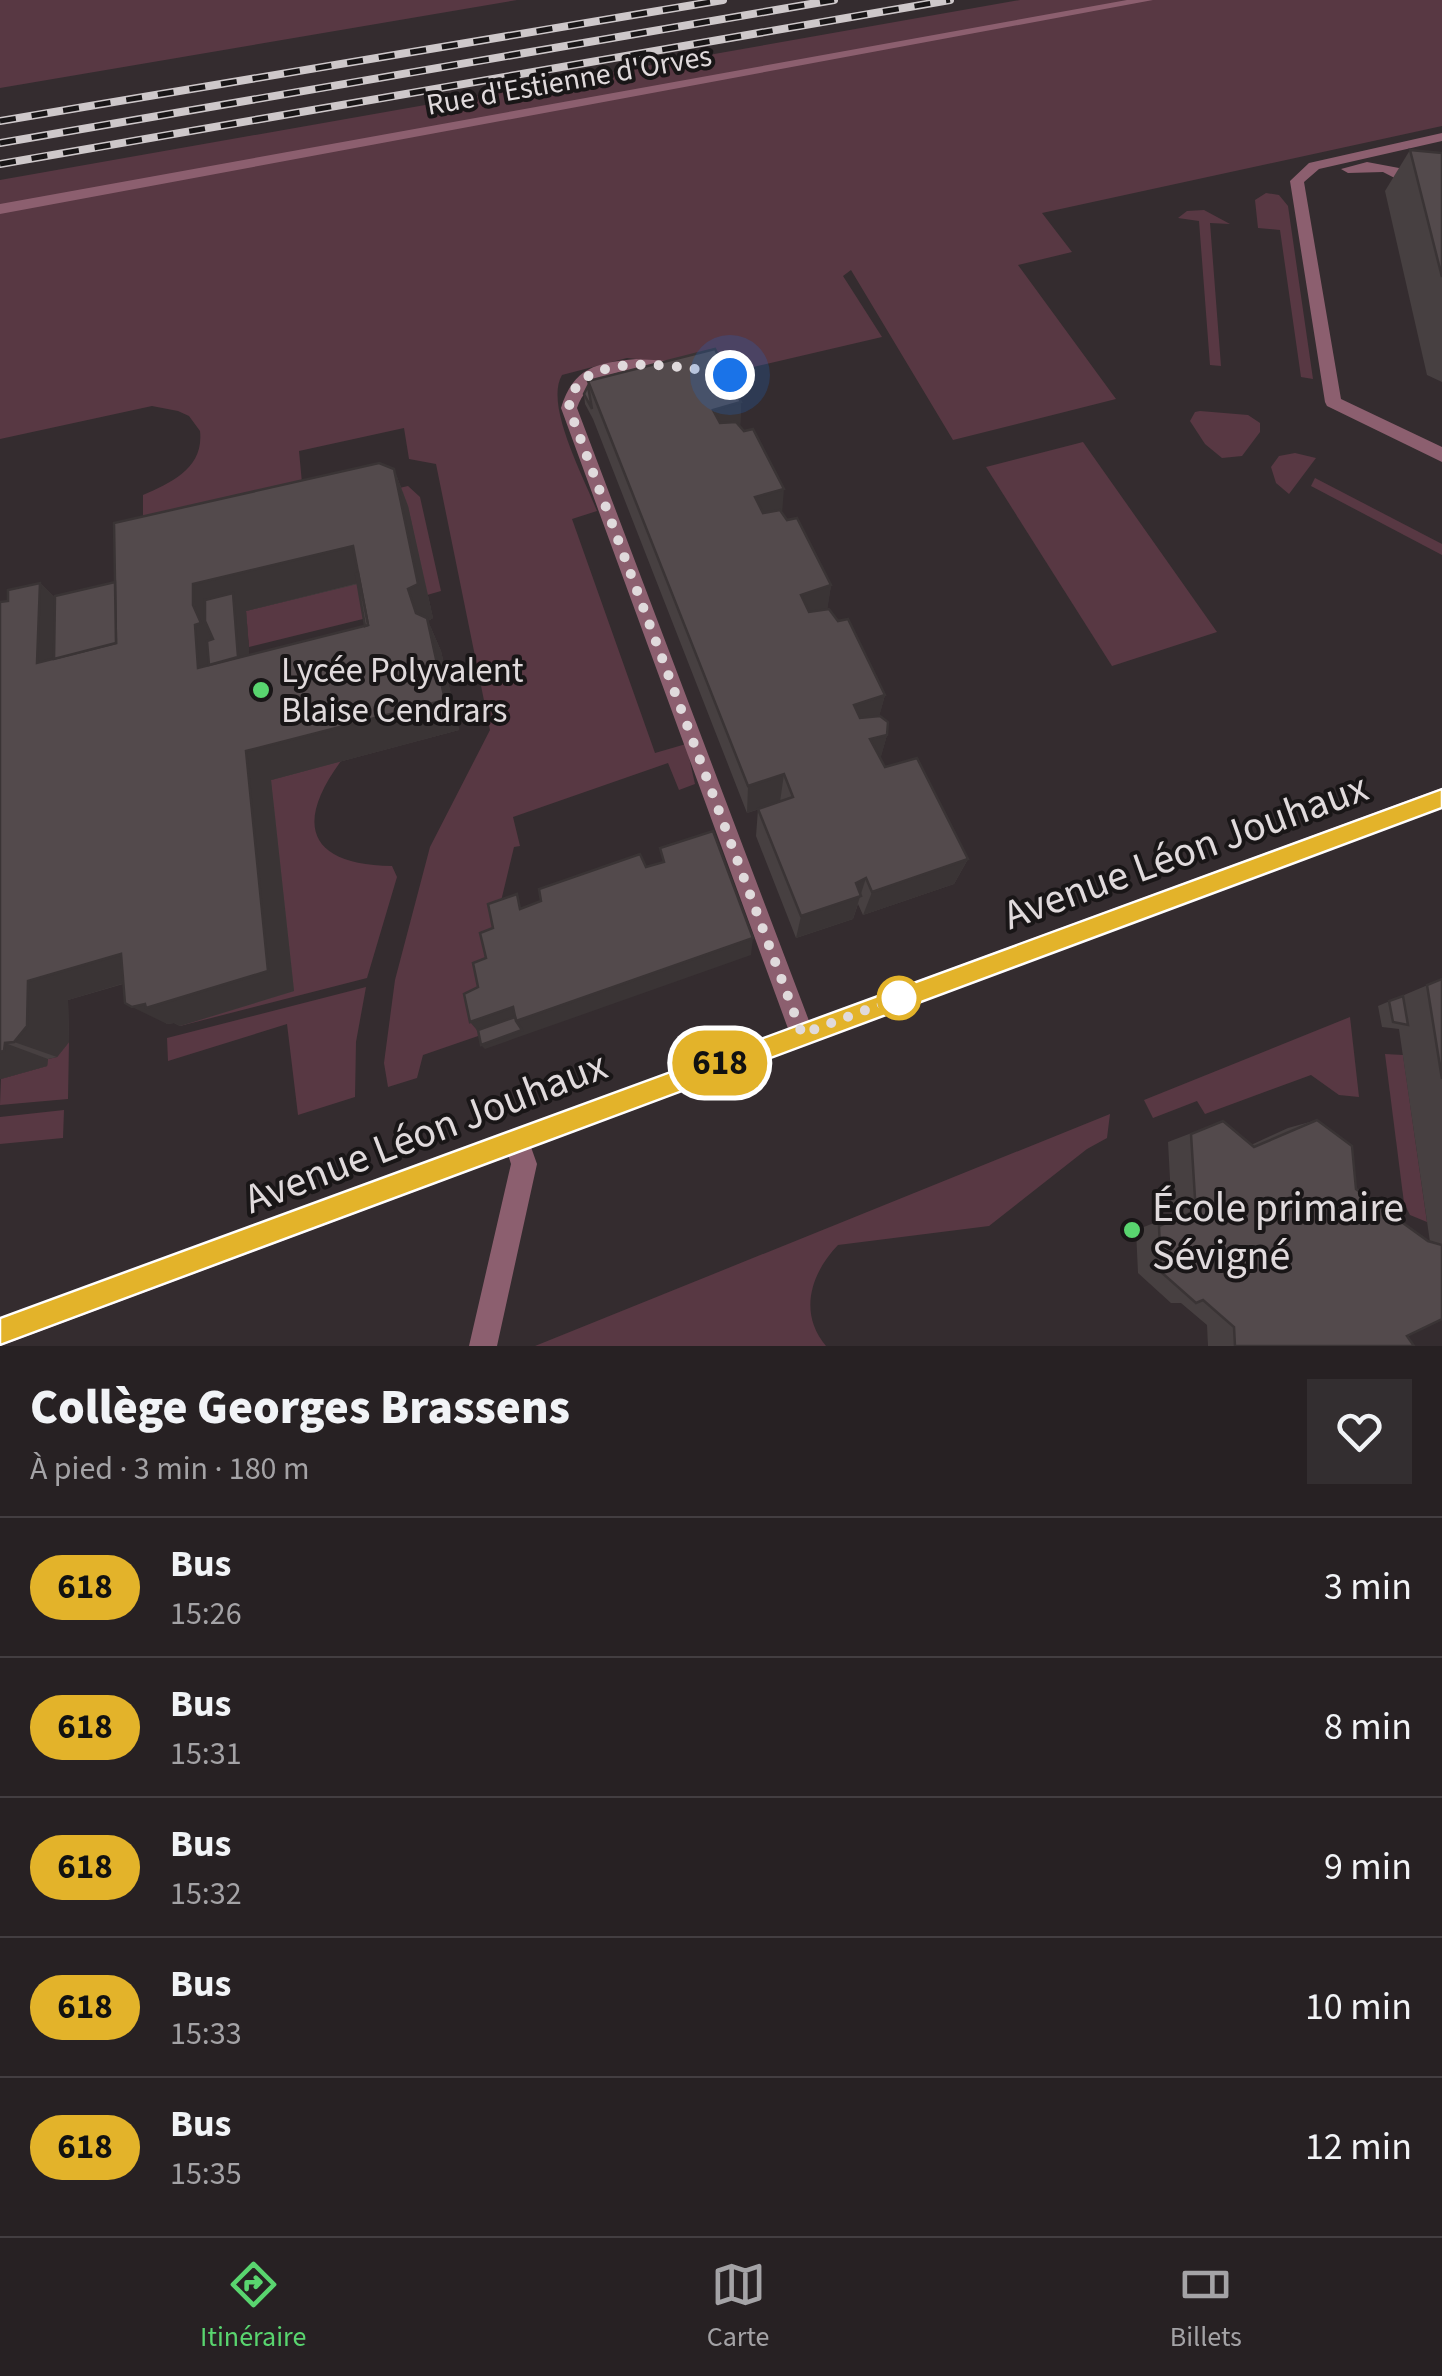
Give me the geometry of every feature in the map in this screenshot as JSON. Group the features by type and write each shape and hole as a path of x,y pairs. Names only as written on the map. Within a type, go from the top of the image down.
{"street":[{"name":"Rue d'Estienne d'Orves","path":"0,209 1146,0"},
{"path":"1297,181 1314,166 1442,137"},
{"path":"1377,152 1442,150"},
{"path":"1297,181 1376,166 1409,177 1422,194"},
{"path":"1297,181 1333,402 1442,455"},
{"path":"730,375 664,364 622,366 578,383 570,393 569,408 802,1034"},
{"name":"Avenue Léon Jouhaux","path":"0,1332 1442,798"},
{"path":"483,1346 524,1164 517,1142"}],"shaded area":[{"path":"0,0 517,0 0,88"},
{"path":"1020,0 1442,0 1442,126 1042,213 1072,252 1018,265 1116,399 953,440 851,270 843,276 882,337 740,370 627,358 562,375 558,404 562,423 597,511 572,519 655,753 686,744 695,784 679,790 668,763 513,817 520,846 514,847 496,922 481,1035 423,1055 417,1078 388,1087 384,1063 395,980 430,847 490,730 436,464 409,459 404,428 299,451 302,483 143,532 143,495 175,479 197,455 200,431 189,416 152,406 0,439 0,180"},
{"path":"1266,193 1279,195 1288,206 1313,379 1301,377 1280,230 1258,228 1255,200"},
{"path":"1204,210 1230,224 1210,223 1221,366 1210,365 1199,221 1178,218 1187,211"},
{"path":"1200,411 1248,415 1260,423 1260,432 1242,456 1222,458 1205,444 1190,421"},
{"path":"1083,442 1217,632 1112,666 986,467"},
{"path":"1295,453 1316,458 1289,494 1276,483 1271,467 1279,456"},
{"path":"1315,478 1442,544 1442,555 1311,486"},
{"path":"408,486 420,497 441,591 427,595 408,507 394,500 141,547"},
{"path":"361,583 367,618 249,647 246,611"},
{"path":"341,761 317,805 314,823 318,838 343,858 392,866 397,877 367,978 180,1026 271,780"},
{"path":"366,987 356,1042 355,1097 298,1115 287,1024 168,1061 167,1038"},
{"path":"1350,1017 1359,1097 1339,1095 1311,1075 1205,1114 1197,1101 1153,1118 1144,1100"},
{"path":"69,1042 68,1099 0,1105 1,1079 47,1066 48,1059 57,1057"},
{"path":"1385,1054 1403,1055 1427,1222 1410,1215 1404,1203"},
{"path":"64,1110 63,1138 0,1144 0,1117"},
{"path":"1110,1114 1107,1138 1087,1149 989,1226 838,1245 821,1268 811,1294 812,1320 826,1346 535,1346"}],"building":[{"path":"1410,150 1442,153 1442,277"},
{"path":"715,349 741,402 713,410 720,423 736,422 744,431 753,429 784,489 755,497 763,513 780,510 787,520 797,518 831,585 801,595 809,612 829,609 838,621 848,619 885,695 854,705 860,718 880,716 888,722 887,735 870,739 885,767 917,758 968,859 872,892 866,878 856,883 861,896 801,916 758,809 793,797 784,774 748,786 588,381"},
{"path":"379,463 394,469 418,584 408,589 416,613 427,618 445,700 246,751 268,971 146,1008 145,1004 132,1007 125,1003 121,954 28,981 27,1026 14,1042 5,1043 4,1051 0,1052 0,602 8,601 8,590 40,583 37,663 116,643 114,523","holes":["353,546 368,625 198,668 195,625 201,623 193,605 193,584"]},
{"path":"356,574 368,625 365,626"},
{"path":"115,582 116,643 54,659 55,596"},
{"path":"233,593 238,657 209,665 207,641 213,639 205,621 205,600"},
{"path":"713,831 753,938 516,1021 513,1007 470,1022 464,994 478,987 473,963 486,958 480,933 493,928 488,904 517,894 520,909 541,901 539,889 640,854 646,867 664,862 660,848"},
{"path":"1442,979 1442,1079 1427,985"},
{"path":"1403,996 1408,1025 1393,1022 1389,1001"},
{"path":"515,1017 522,1030 481,1045 478,1030"},
{"path":"1317,1120 1352,1146 1356,1189 1428,1241 1442,1245 1442,1319 1407,1336 1414,1346 1235,1346 1234,1327 1203,1300 1196,1303 1161,1272 1159,1226 1196,1214 1191,1134 1223,1121 1254,1147"}],"railway":[{"path":"0,121 723,0"},
{"path":"0,143 834,0"},
{"path":"0,164 950,0"}],"bus line":[{"name":"618","path":"0,1332 1442,798"}],"place":[{"name":"Lycée Polyvalent Blaise Cendrars","path":"261,690"},
{"name":"École primaire Sévigné","path":"1132,1230"}],"route":[{"path":"730,375 664,364 622,366 578,383 570,393 569,408 802,1034 903,996 899,998"}]}
